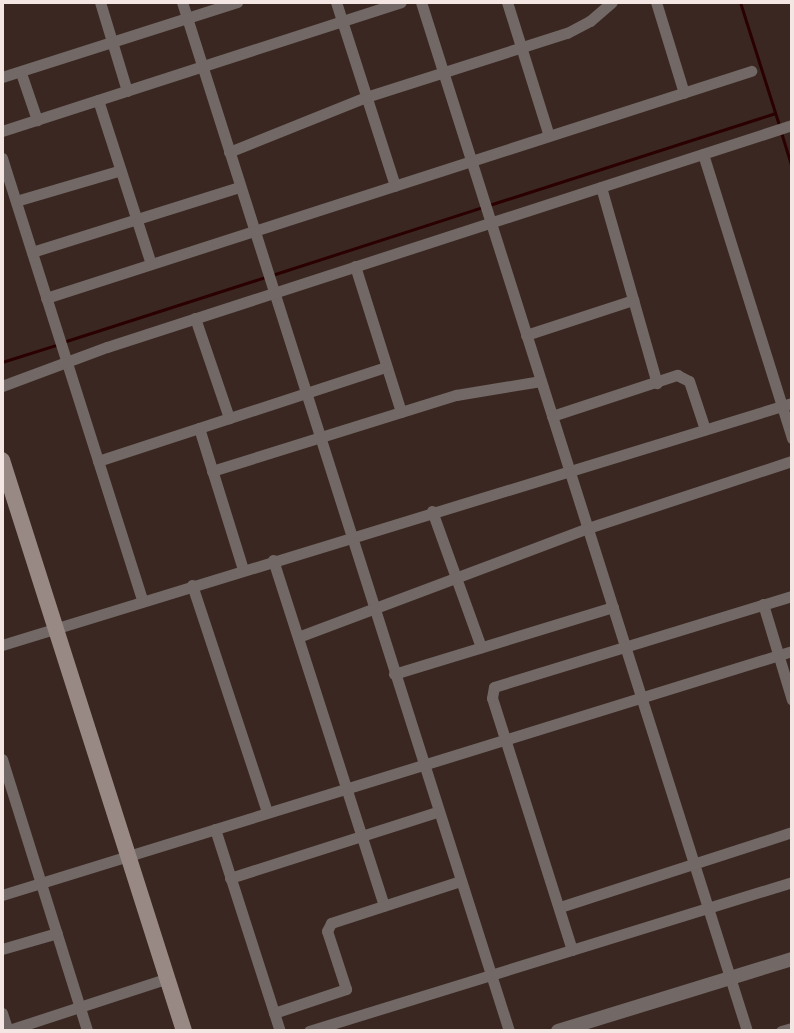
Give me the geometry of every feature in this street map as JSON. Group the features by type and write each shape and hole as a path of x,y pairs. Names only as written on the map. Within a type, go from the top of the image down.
{"main road":[{"path":"2,460 8,502 54,627 184,1031"}],"street":[{"path":"100,2 127,91"},
{"path":"182,2 509,1031"},
{"path":"2,77 237,2"},
{"path":"336,2 395,186"},
{"path":"2,131 401,2"},
{"path":"421,2 747,1031"},
{"path":"507,2 549,136"},
{"path":"229,152 366,97 579,27 612,2"},
{"path":"656,2 684,93"},
{"path":"46,298 751,71"},
{"path":"21,73 37,120"},
{"path":"98,100 151,264"},
{"path":"2,386 66,360 789,126"},
{"path":"703,154 787,404 792,438"},
{"path":"2,158 142,600"},
{"path":"16,201 121,170"},
{"path":"32,252 240,187"},
{"path":"601,187 657,383"},
{"path":"355,266 401,412"},
{"path":"526,335 633,300"},
{"path":"195,318 229,418"},
{"path":"98,461 386,367"},
{"path":"552,416 677,375 689,381 705,429"},
{"path":"212,471 474,391 541,381"},
{"path":"2,645 787,404"},
{"path":"199,428 243,569"},
{"path":"298,637 588,528 792,461"},
{"path":"432,511 481,647"},
{"path":"273,560 384,906"},
{"path":"192,585 267,812"},
{"path":"572,950 492,698 494,687 627,649 792,596"},
{"path":"763,604 792,700"},
{"path":"394,674 613,607"},
{"path":"2,895 792,651"},
{"path":"2,759 7,793 41,884 87,1031"},
{"path":"230,878 437,812"},
{"path":"215,829 280,1031"},
{"path":"560,907 792,832"},
{"path":"274,1013 345,991 328,926 460,881"},
{"path":"309,1031 792,882"},
{"path":"2,949 57,933"},
{"path":"558,1031 593,1026 792,959"},
{"path":"2,1013 7,1031 168,978"},
{"path":"781,1031 792,1028"}],"waterway":[{"path":"740,2 779,125"},
{"path":"489,205 775,113"},
{"path":"781,132 792,167"},
{"path":"272,275 482,207"},
{"path":"63,342 265,277"},
{"path":"2,362 56,345"}]}
